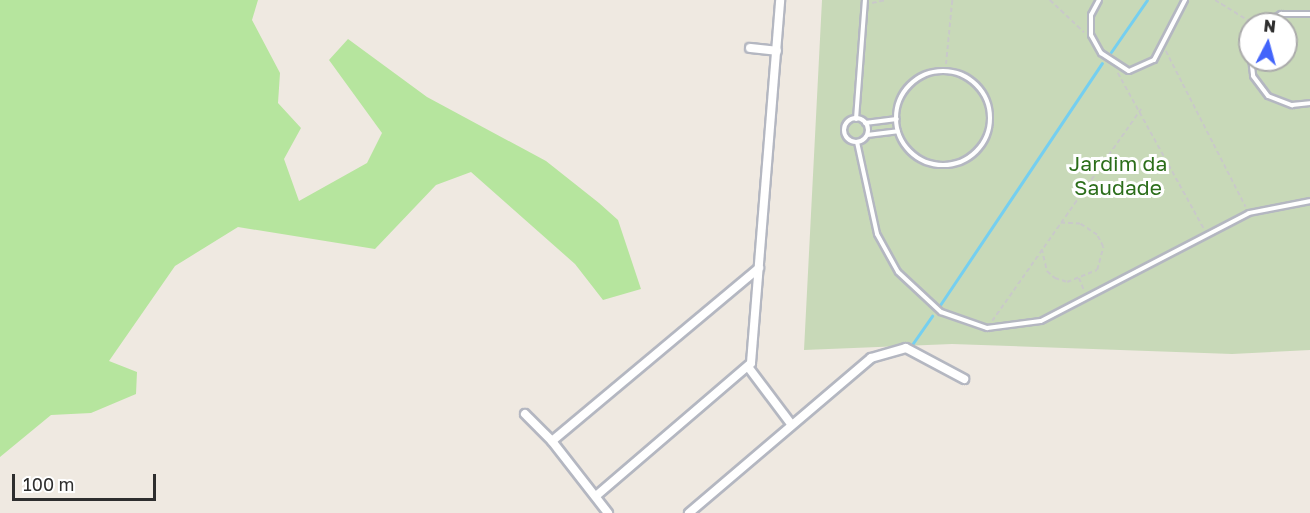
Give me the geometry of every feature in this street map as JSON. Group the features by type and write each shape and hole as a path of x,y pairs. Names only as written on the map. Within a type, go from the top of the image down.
{"street":[{"path":"780,0 749,368 791,424"},
{"path":"750,48 777,51"},
{"path":"552,441 759,268"},
{"path":"689,513 871,357 890,350 906,348 964,379"},
{"path":"596,496 749,368"},
{"path":"525,414 552,441 608,513"}],"lane":[{"path":"1099,0 1090,15 1091,35 1116,66 1143,68 1162,45 1185,0"},
{"path":"865,2 856,119 844,131 857,142 877,234 898,272 941,312 987,328 1024,326 1088,299 1205,233 1249,213 1310,201"},
{"path":"945,72 969,79 986,98 990,123 981,147 960,162 935,164 912,153 898,131 897,119 910,85 945,72"},
{"path":"1253,72 1268,96 1292,105 1310,103"},
{"path":"856,119 865,123 897,119"},
{"path":"865,123 867,135"},
{"path":"857,142 867,135 898,131"}],"path":[{"path":"865,2 886,0"},
{"path":"945,72 952,0"},
{"path":"1050,0 1091,35"},
{"path":"1215,0 1238,14"},
{"path":"1162,45 1249,213"},
{"path":"1116,66 1205,233"},
{"path":"987,328 1141,110"},
{"path":"1042,248 1047,271 1055,278 1067,282 1097,270 1103,247 1090,229 1059,223"},
{"path":"1079,277 1088,299"}],"green space":[{"path":"0,0 258,0 252,20 280,73 278,103 301,128 284,159 299,201 367,163 382,133 329,60 348,39 427,97 546,161 599,203 618,220 641,289 603,300 575,264 471,172 436,185 375,249 238,227 175,266 109,361 137,372 136,394 91,413 51,415 0,457"},
{"name":"Jardim da Saudade","path":"822,0 1310,0 1310,350 1232,354 952,344 804,350"}],"waterway":[{"path":"1111,52 1147,0"},
{"path":"940,305 1102,63"},
{"path":"911,346 932,316"}]}
